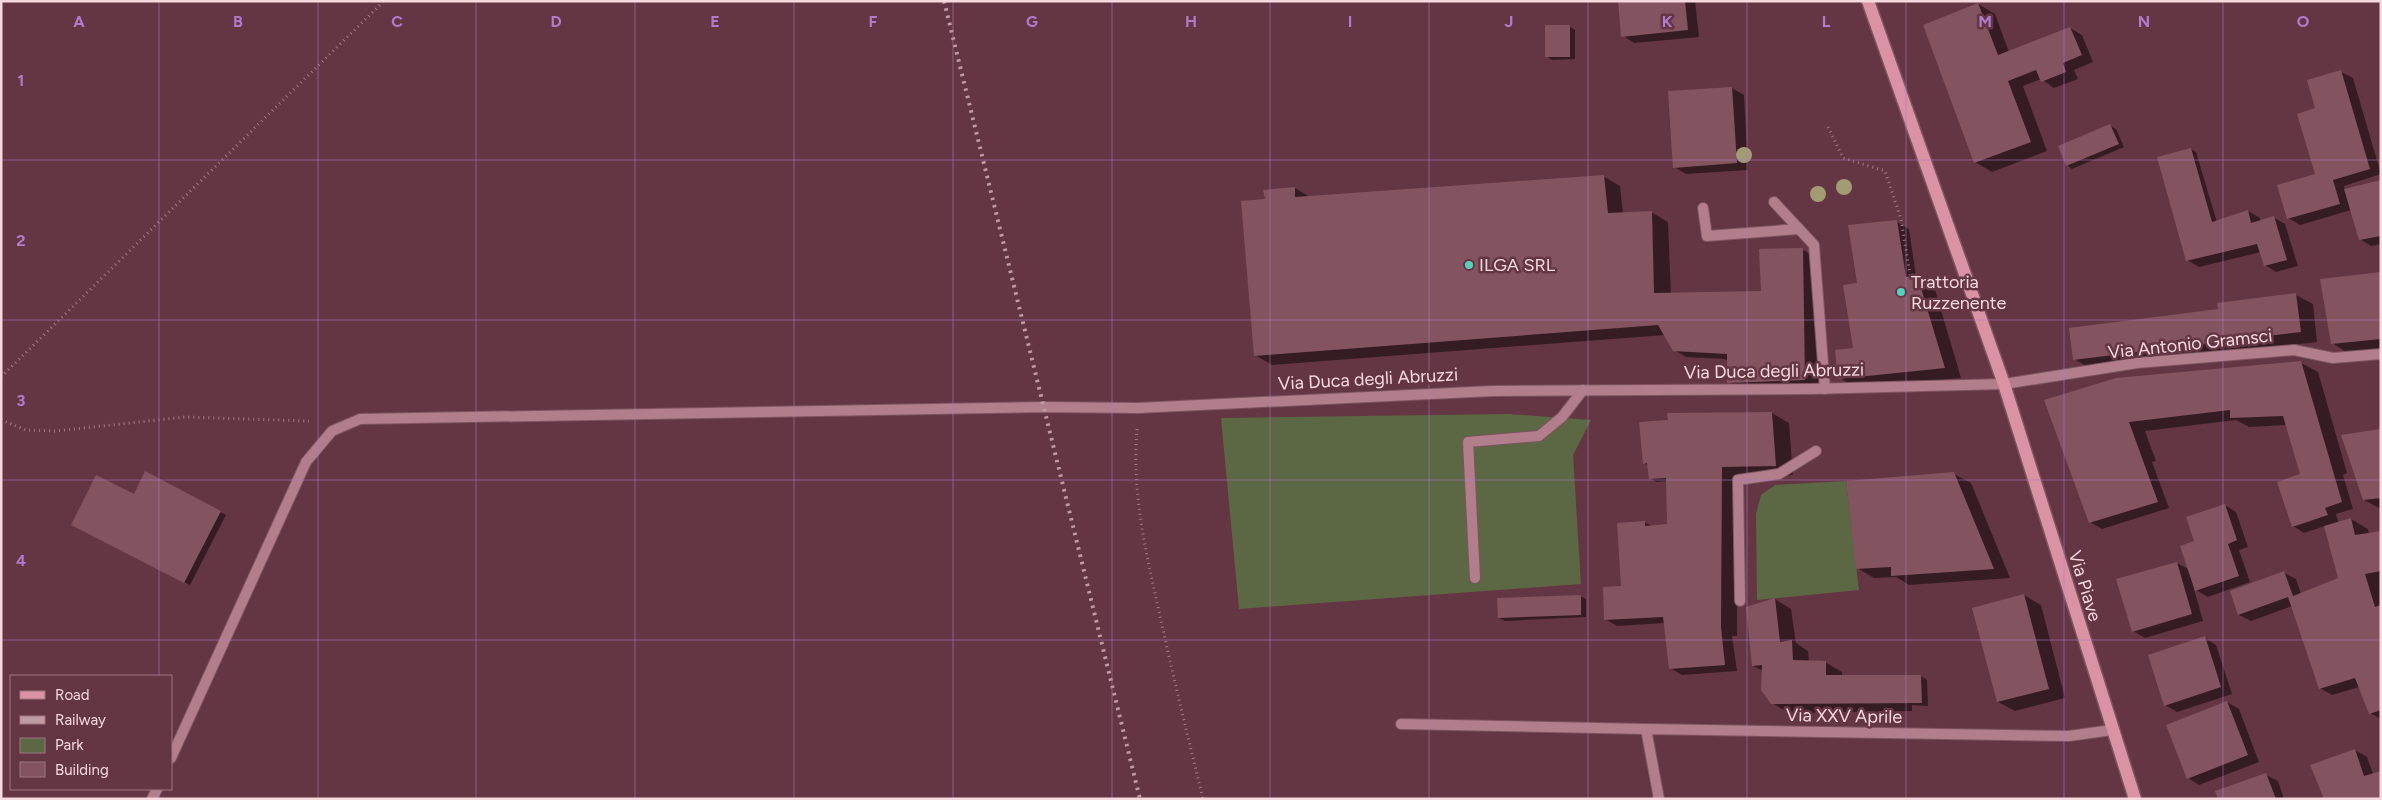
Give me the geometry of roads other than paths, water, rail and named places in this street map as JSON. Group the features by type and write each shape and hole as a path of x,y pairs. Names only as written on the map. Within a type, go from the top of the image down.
{"main road":[{"path":"1868,1 2004,384"},
{"name":"Via Piave","path":"2004,384 2135,799"}],"street":[{"path":"1774,202 1814,246 1826,389"},
{"path":"1703,208 1707,236 1799,229"},
{"name":"Via Antonio Gramsci","path":"2004,384 2137,363 2294,350 2333,358 2381,354"},
{"name":"Via Duca degli Abruzzi","path":"172,756 306,462 332,431 360,419 1024,407 1138,408 1493,391 1826,389 2004,384"},
{"path":"1475,578 1468,442 1539,436 1562,417 1583,390"},
{"path":"1740,601 1738,480 1780,474 1816,451"},
{"name":"Via XXV Aprile","path":"1401,724 2069,736 2112,730"},
{"path":"1646,729 1658,799"}],"railway":[{"path":"944,1 1140,799"}],"place":[{"name":"ILGA SRL","path":"1469,265"},
{"name":"Trattoria Ruzzenente","path":"1901,292"}]}
